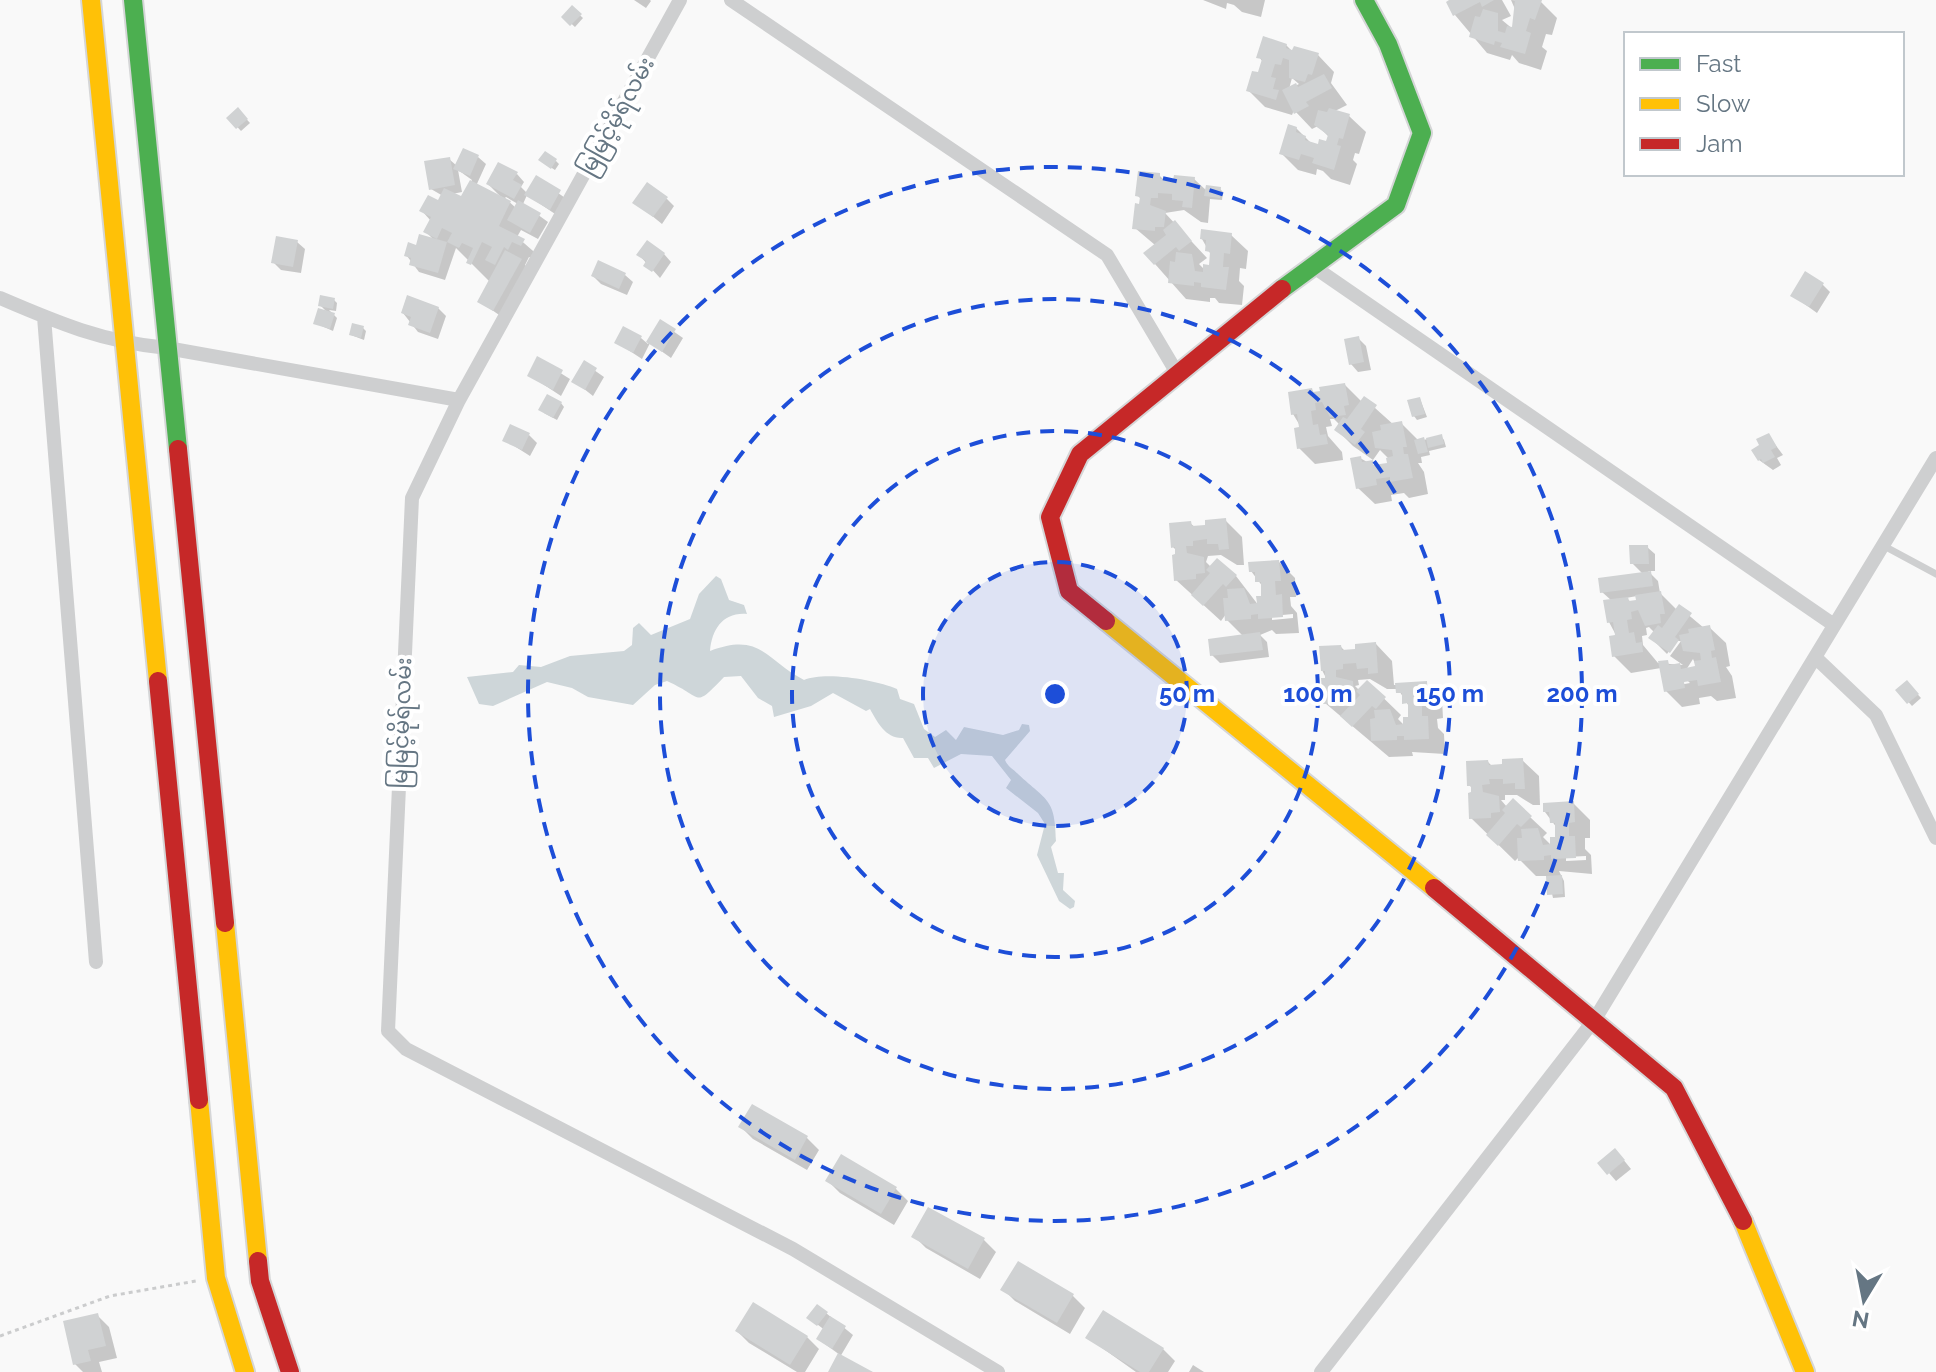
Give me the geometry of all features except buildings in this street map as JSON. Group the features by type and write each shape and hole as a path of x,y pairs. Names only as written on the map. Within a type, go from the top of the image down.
{"main road":[{"path":"91,0 216,1278 245,1372"},
{"path":"133,0 260,1281 290,1372"},
{"path":"1364,0 1388,44 1422,133 1396,205 1311,265 1080,454 1050,517 1069,591 1595,1019 1674,1088 1736,1203 1805,1372"}],"street":[{"name":"မြမြင့်မိုရ်လမ်း","path":"680,0 459,400 412,498 388,1031 406,1049 793,1249 998,1372"},
{"path":"731,0 1107,255 1177,373"},
{"path":"1311,265 1834,625"},
{"path":"0,298 80,332 126,344 167,348 459,400"},
{"path":"44,317 96,962"},
{"path":"1321,1372 1595,1019 1882,545 1934,465"},
{"path":"1816,658 1876,715 1936,838"}],"lane":[{"path":"1882,545 1936,574"}],"path":[{"path":"0,1336 110,1296 216,1278"}],"shaded area":[{"path":"716,576 721,579 729,600 744,605 747,614 731,616 720,624 710,651 727,646 752,646 804,680 824,676 850,678 897,689 900,699 914,704 924,729 935,737 946,730 956,740 964,727 1003,735 1019,730 1022,724 1029,725 1030,731 1005,760 1043,796 1051,808 1056,841 1051,847 1058,873 1064,873 1063,890 1075,901 1074,907 1070,909 1059,901 1037,855 1045,824 1038,813 1006,788 1011,780 992,756 961,754 934,768 928,758 914,758 903,738 887,733 870,709 866,711 833,693 811,706 774,717 772,706 758,698 741,676 724,677 702,697 667,681 655,685 633,705 588,697 572,688 547,682 493,706 479,704 467,677 513,672 519,665 541,667 570,656 624,651 632,645 633,628 639,623 651,635 690,619 699,594"}],"traffic: fast":[{"path":"133,0 178,449"},
{"path":"1282,289 1396,205 1422,133 1388,44 1364,0"}],"traffic: slow":[{"path":"91,0 158,681"},
{"path":"1106,621 1434,888"},
{"path":"225,923 258,1261"},
{"path":"199,1100 216,1278 245,1372"},
{"path":"1743,1221 1805,1372"}],"traffic: jam":[{"path":"1106,621 1069,591 1050,517 1080,454 1282,289"},
{"path":"178,449 225,923"},
{"path":"158,681 199,1100"},
{"path":"1434,888 1674,1088 1743,1221"},
{"path":"258,1261 260,1281 290,1372"}]}
